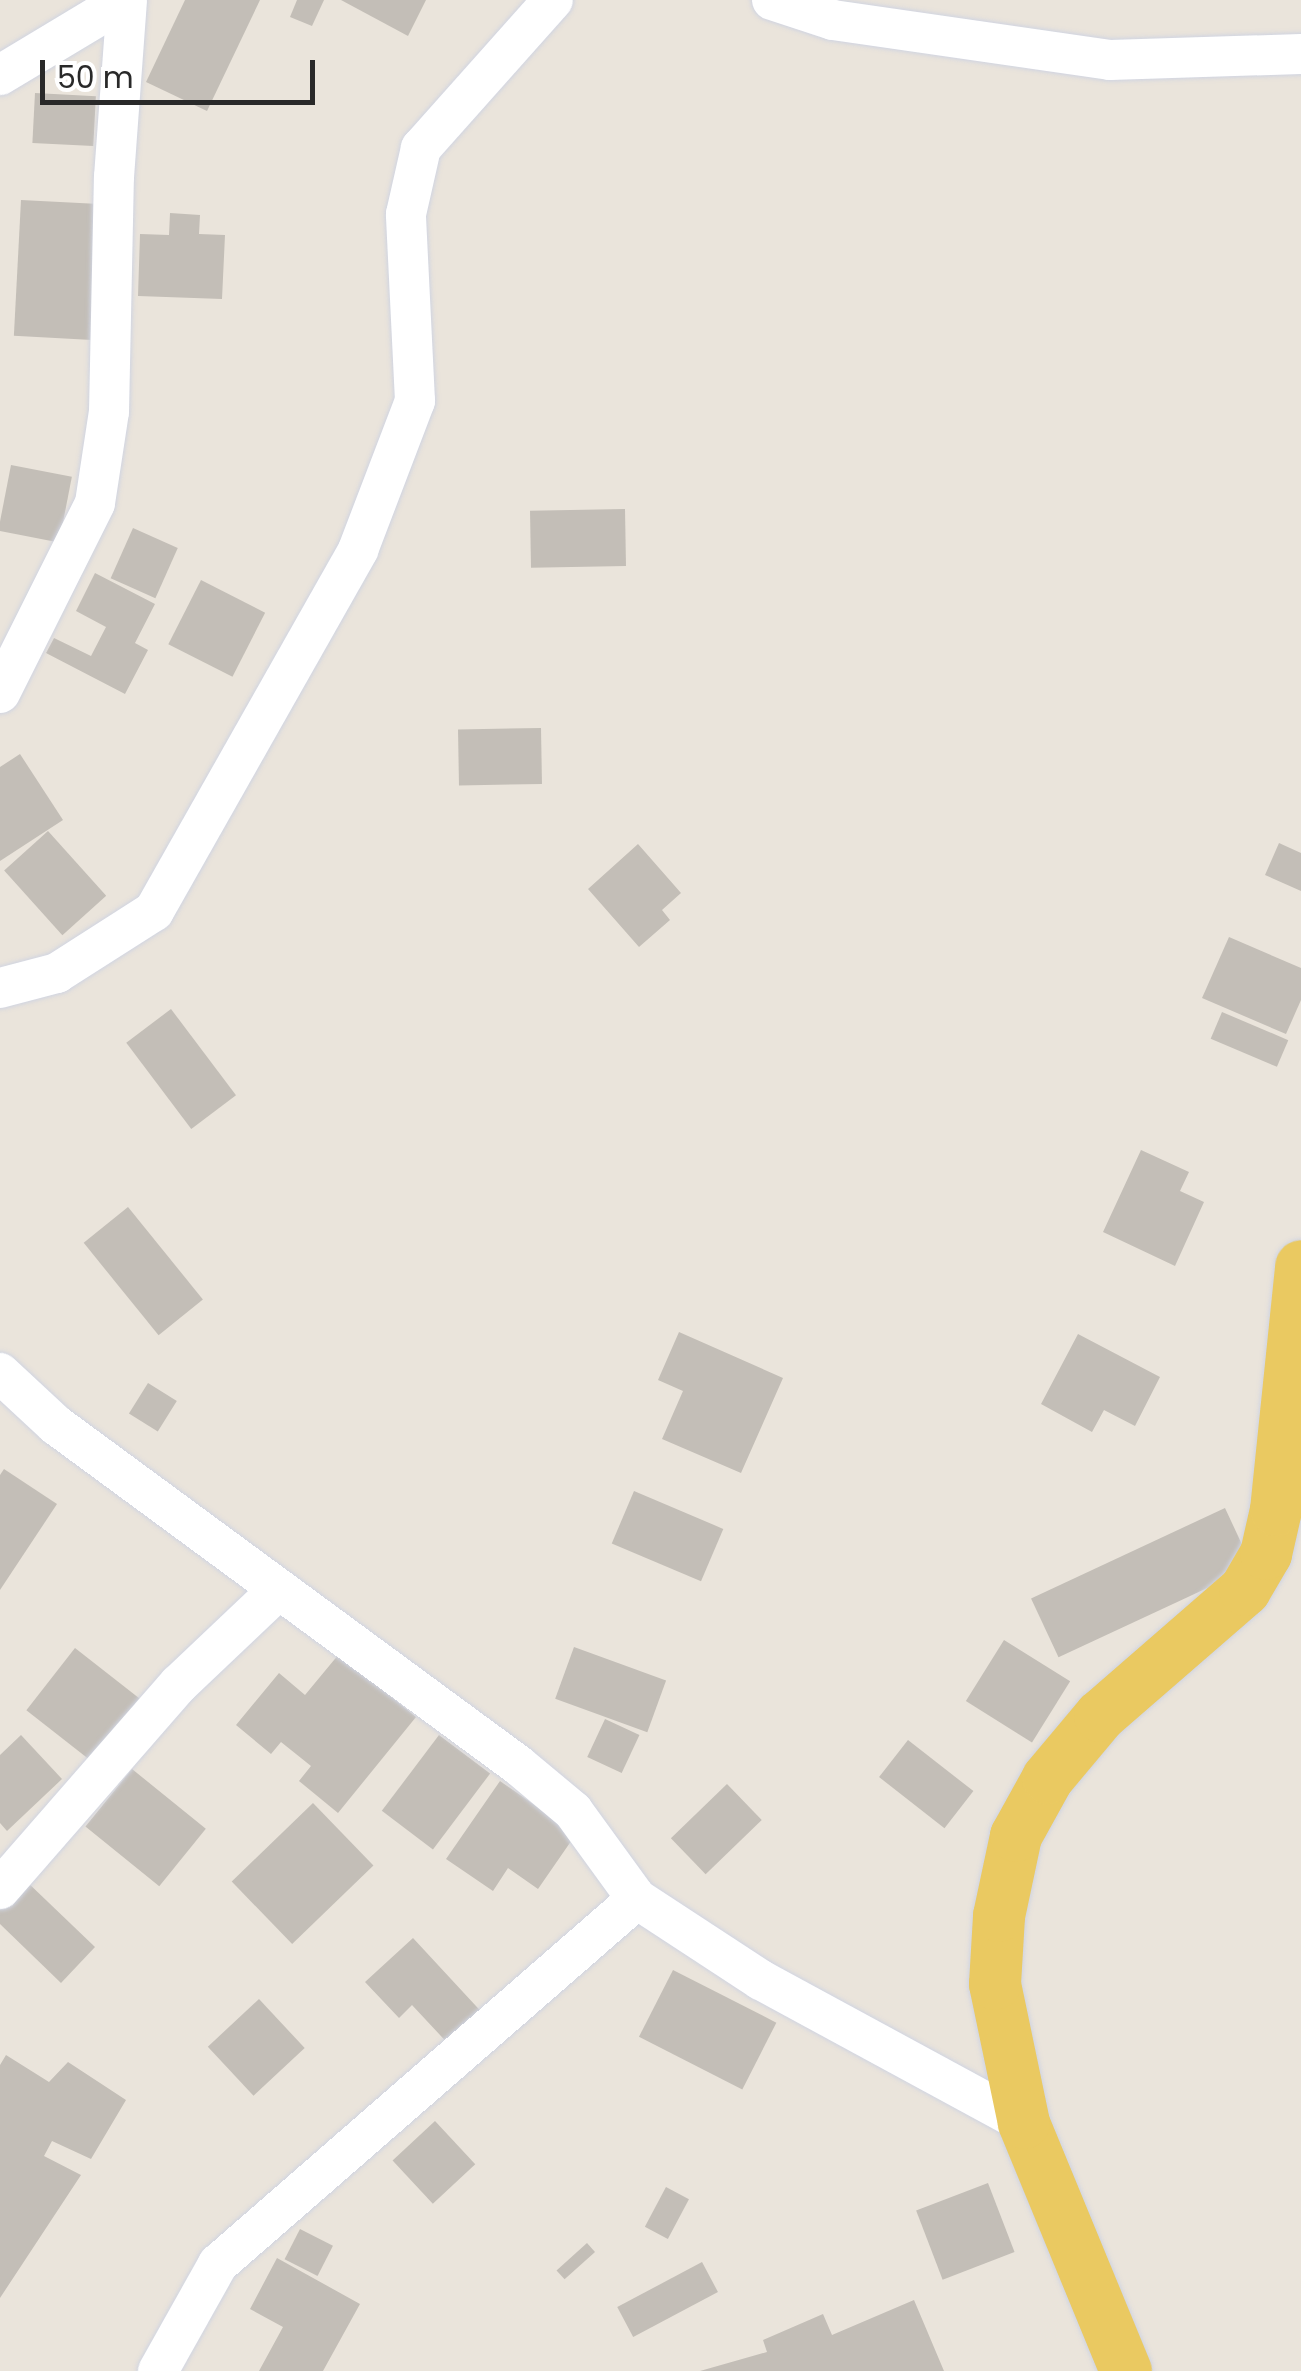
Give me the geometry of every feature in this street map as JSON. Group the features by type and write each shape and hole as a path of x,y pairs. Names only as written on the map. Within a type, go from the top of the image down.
{"main road":[{"path":"1126,2371 1024,2123 995,1984 998,1916 1016,1836 1048,1778 1100,1716 1244,1590 1266,1554 1276,1510 1301,1266"}],"street":[{"path":"0,75 126,0"},
{"path":"0,693 94,503 110,412 114,177 126,0"},
{"path":"0,988 57,973 154,910 358,550 416,401 406,214 421,148 553,0"},
{"path":"772,0 834,20 1110,60 1301,54"},
{"path":"0,1373 56,1425 573,1811 638,1899 761,1980 1024,2123"},
{"path":"0,1890 179,1684 278,1590"},
{"path":"158,2371 218,2264 638,1899"}],"building":[{"path":"185,0 260,0 207,111 146,82"},
{"path":"297,0 324,0 312,26 290,17"},
{"path":"341,0 426,0 408,36"},
{"path":"35,93 96,96 93,146 32,143"},
{"path":"21,200 104,204 97,340 14,336"},
{"path":"170,213 200,215 199,234 225,235 222,299 138,296 140,234 169,235"},
{"path":"11,465 72,477 59,543 0,531"},
{"path":"625,509 626,566 531,568 530,511"},
{"path":"133,528 178,548 155,598 111,578"},
{"path":"95,573 155,604 135,643 148,650 125,694 46,653 54,638 91,656 106,627 76,611"},
{"path":"201,580 265,613 232,677 168,644"},
{"path":"541,728 542,784 459,785 458,729"},
{"path":"20,754 63,820 0,861 0,767"},
{"path":"48,831 106,896 62,935 4,870"},
{"path":"1279,843 1301,853 1301,891 1265,875"},
{"path":"638,844 681,893 662,910 670,920 639,947 588,889"},
{"path":"1229,937 1301,968 1301,1000 1286,1034 1202,998"},
{"path":"171,1009 236,1095 191,1129 126,1043"},
{"path":"1222,1012 1288,1040 1277,1067 1211,1039"},
{"path":"1141,1150 1189,1172 1180,1191 1204,1202 1175,1266 1103,1232"},
{"path":"128,1207 203,1299 159,1335 84,1243"},
{"path":"679,1332 783,1378 741,1473 662,1439 683,1391 658,1380"},
{"path":"1078,1334 1160,1377 1135,1426 1104,1410 1092,1432 1041,1404"},
{"path":"148,1383 177,1401 158,1432 129,1414"},
{"path":"4,1469 57,1504 0,1590 0,1475"},
{"path":"634,1491 723,1529 701,1581 612,1543"},
{"path":"1225,1508 1252,1567 1059,1657 1031,1598"},
{"path":"1004,1640 1070,1681 1032,1742 966,1701"},
{"path":"574,1647 666,1681 647,1732 555,1699"},
{"path":"75,1648 147,1705 99,1767 26,1710"},
{"path":"339,1654 416,1717 338,1813 299,1781 311,1766 281,1742 271,1754 236,1725 279,1673 305,1695"},
{"path":"605,1719 639,1735 622,1773 587,1757"},
{"path":"21,1735 62,1779 7,1831 0,1823 0,1755"},
{"path":"439,1735 490,1774 433,1849 382,1811"},
{"path":"908,1740 973,1791 944,1828 879,1777"},
{"path":"132,1769 206,1829 159,1886 85,1827"},
{"path":"500,1781 576,1834 538,1889 508,1868 493,1891 446,1859"},
{"path":"727,1784 762,1820 706,1874 671,1838"},
{"path":"313,1803 373,1866 292,1944 232,1881"},
{"path":"24,1879 95,1947 61,1983 0,1924 0,1904"},
{"path":"413,1938 488,2019 454,2050 412,2005 399,2018 365,1982"},
{"path":"673,1970 776,2023 742,2089 639,2037"},
{"path":"259,1999 305,2048 253,2096 208,2047"},
{"path":"6,2055 49,2082 68,2062 126,2100 91,2159 52,2141 44,2156 81,2175 0,2298 0,2065"},
{"path":"435,2121 475,2164 433,2204 393,2161"},
{"path":"988,2183 1015,2252 943,2280 916,2211"},
{"path":"666,2187 689,2199 668,2239 645,2227"},
{"path":"300,2229 333,2246 318,2276 285,2259"},
{"path":"587,2243 595,2252 565,2279 557,2270"},
{"path":"277,2258 360,2304 323,2371 259,2371 283,2327 250,2309"},
{"path":"702,2262 718,2292 633,2337 617,2307"},
{"path":"914,2300 944,2371 700,2371 767,2352 763,2340 823,2314 832,2335"}]}
